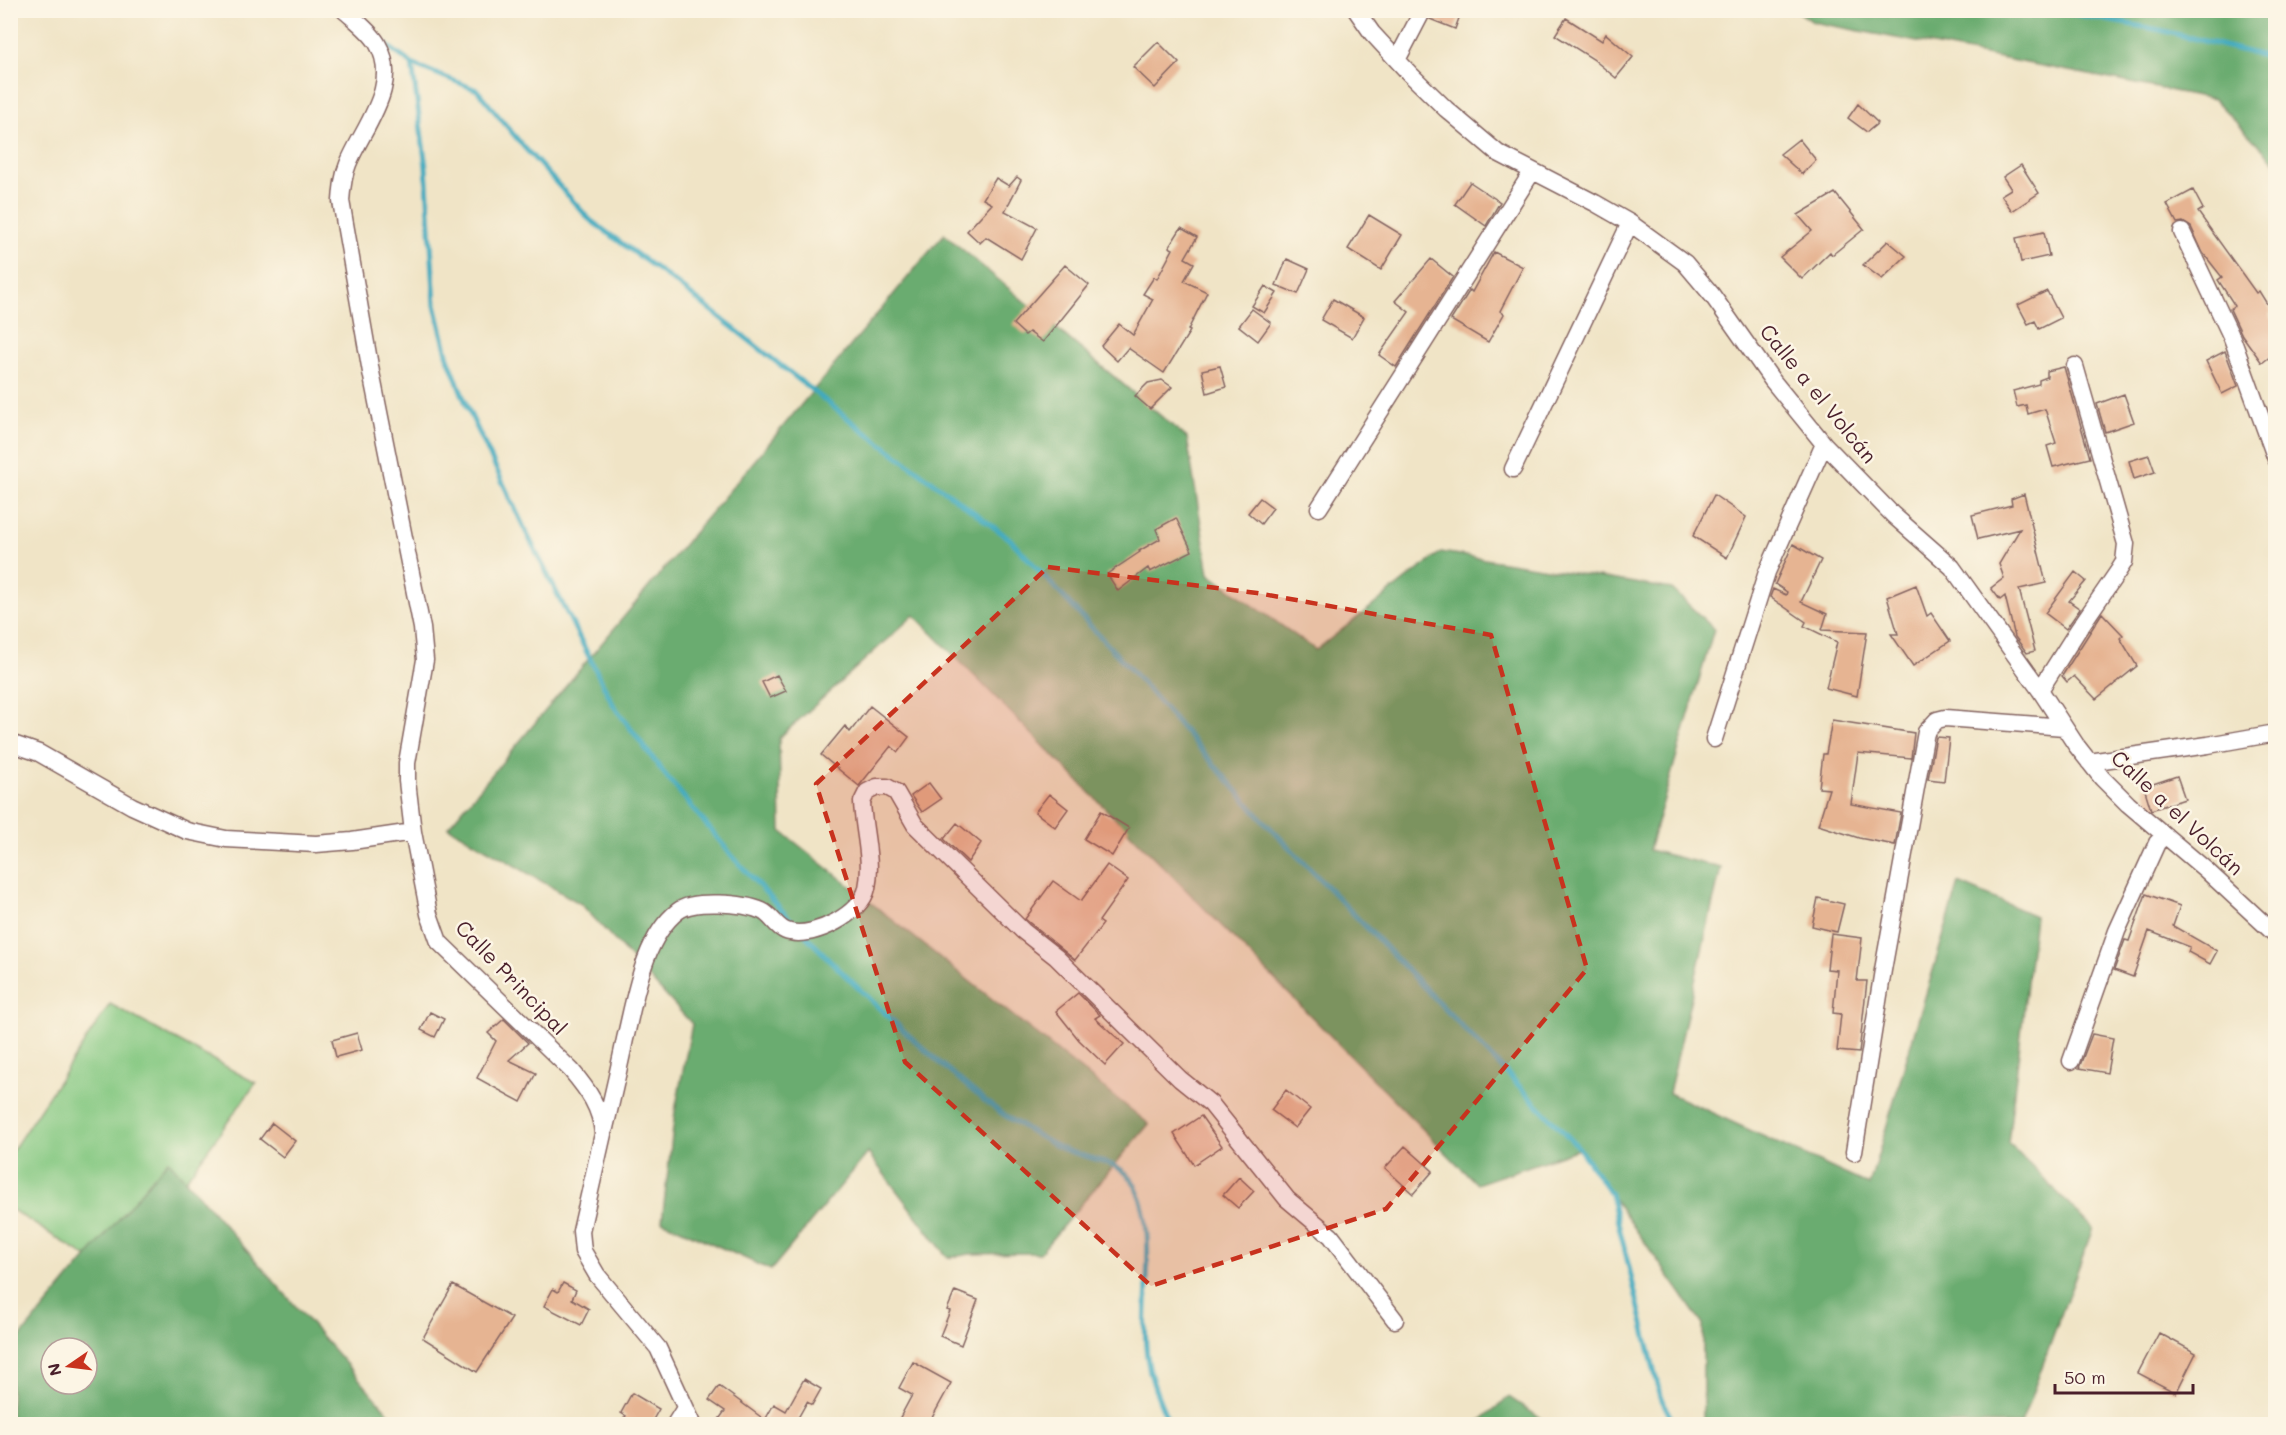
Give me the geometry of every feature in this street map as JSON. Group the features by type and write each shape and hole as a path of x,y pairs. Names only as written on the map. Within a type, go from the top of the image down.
{"street":[{"name":"Calle Principal","path":"344,10 377,42 384,57 386,71 379,104 348,164 342,182 341,201 371,372 422,627 425,660 423,679 406,763 413,832 429,915 439,942 571,1070 588,1090 602,1119 603,1134 581,1231 583,1251 597,1275 658,1348 693,1425"},
{"name":"Calle a el Volcán","path":"1356,10 1397,60 1446,109 1490,147 1532,172 1630,223 1685,263 1712,295 1772,380 1824,444 1893,515 1952,567 2102,778 2276,935"},
{"path":"1397,60 1424,10"},
{"path":"1319,508 1532,172"},
{"path":"1513,469 1630,223"},
{"path":"2182,232 2232,338 2276,459"},
{"path":"2040,690 2119,570 2126,553 2126,544 2075,366"},
{"path":"1714,739 1767,572 1824,444"},
{"path":"1854,1152 1885,959 1926,732 1938,720 1945,718 2064,727"},
{"path":"2089,762 2276,733"},
{"path":"10,743 39,753 132,806 187,831 226,839 316,844 413,832"},
{"path":"603,1134 638,984 651,947 664,925 685,906 702,903 761,910 771,916 780,928 790,932 804,933 823,928 847,914 862,900 867,888 868,875 861,802 867,792 877,787 887,787 896,792 915,825 1023,931 1056,957 1180,1079 1211,1104 1287,1199 1331,1236 1395,1320"},
{"path":"2071,1060 2116,931 2157,843 2165,835"},
{"path":"675,1425 686,1408"}],"highlighted area":[{"path":"1048,567 1257,593 1491,635 1587,969 1386,1209 1151,1286 905,1062 816,784"}],"green space":[{"path":"1797,11 2253,11 2275,23 2275,162 2214,99 1813,22"},
{"path":"944,234 1187,438 1209,574 1316,650 1441,552 1672,589 1714,629 1649,850 1721,868 1669,1093 1869,1185 1959,883 2035,916 2008,1143 2093,1228 2021,1424 1703,1424 1703,1325 1579,1149 1477,1184 914,615 779,738 781,831 1149,1124 1040,1253 970,1254 948,1258 868,1153 771,1270 662,1221 675,1111 692,1024 581,904 448,827"},
{"path":"110,1004 256,1083 116,1276 11,1209 10,1154"},
{"path":"168,1160 388,1412 401,1424 11,1424 11,1348"},
{"path":"1509,1397 1549,1424 1476,1424"}],"building":[{"path":"1433,10 1462,10 1455,29 1430,19"},
{"path":"1566,18 1602,41 1606,34 1633,57 1616,78 1593,59 1555,35"},
{"path":"1158,42 1179,63 1155,88 1133,67"},
{"path":"1858,104 1878,123 1867,132 1848,118"},
{"path":"1799,139 1816,160 1802,174 1780,154"},
{"path":"2021,165 2039,193 2012,211 2001,195 2011,189 2003,177"},
{"path":"1017,177 1021,180 1005,211 1037,228 1021,259 986,237 980,243 967,231 992,204 983,199 996,178 1009,186"},
{"path":"1470,182 1500,202 1486,226 1455,204"},
{"path":"2193,190 2203,209 2198,212 2256,293 2259,291 2272,312 2269,314 2276,325 2276,352 2262,363 2242,335 2230,309 2235,306 2218,280 2222,277 2203,253 2191,227 2183,222 2177,223 2167,204"},
{"path":"1835,193 1864,229 1832,255 1830,252 1802,279 1780,257 1812,231 1798,215"},
{"path":"1369,215 1402,235 1381,270 1348,249"},
{"path":"1181,228 1197,237 1185,258 1194,263 1184,281 1207,292 1188,330 1190,331 1164,373 1128,348 1117,361 1101,346 1119,324 1133,335 1153,299 1143,294 1154,277 1157,279 1173,249 1169,247"},
{"path":"2044,232 2049,256 2021,262 2016,238"},
{"path":"1888,241 1906,256 1882,279 1863,265"},
{"path":"1494,252 1523,267 1500,311 1504,314 1488,342 1451,320 1470,290 1472,292"},
{"path":"1287,259 1309,269 1298,294 1276,285"},
{"path":"1431,259 1453,277 1396,367 1379,355 1409,312 1395,301"},
{"path":"1065,265 1089,285 1043,342 1029,332 1025,335 1013,324"},
{"path":"1265,286 1277,293 1264,313 1252,306"},
{"path":"2047,291 2061,318 2039,329 2035,321 2028,324 2018,305"},
{"path":"1333,299 1364,317 1352,338 1321,320"},
{"path":"1252,309 1271,323 1258,341 1239,326"},
{"path":"2225,351 2238,386 2222,394 2206,361"},
{"path":"1220,366 1226,387 1207,393 1202,370"},
{"path":"2064,367 2090,458 2053,467 2047,446 2056,443 2045,409 2028,414 2026,405 2017,407 2013,391 2039,384 2039,380 2047,377 2047,371"},
{"path":"1162,380 1172,387 1150,409 1135,396 1148,383"},
{"path":"2124,394 2134,422 2105,432 2097,404"},
{"path":"2149,455 2155,472 2134,479 2129,461"},
{"path":"2024,494 2046,583 2019,589 2035,651 2027,653 2015,637 2005,596 2000,600 1991,588 2004,578 1999,564 2020,529 1978,539 1972,515 2012,505 2011,499"},
{"path":"1714,495 1746,517 1727,558 1693,536"},
{"path":"1260,498 1273,508 1261,524 1248,513"},
{"path":"1176,518 1192,551 1150,572 1148,568 1118,591 1107,574 1160,539 1156,529"},
{"path":"1793,544 1821,560 1801,602 1827,614 1822,630 1867,632 1857,696 1826,688 1837,642 1804,626 1806,622 1770,597 1773,589 1786,595 1787,592 1775,584"},
{"path":"2075,572 2086,581 2069,601 2080,609 2066,629 2045,613"},
{"path":"1916,585 1927,616 1931,613 1950,641 1913,666 1891,634 1898,634 1887,597"},
{"path":"2102,613 2123,635 2120,638 2137,666 2096,699 2074,676 2067,682 2062,676"},
{"path":"777,675 786,691 770,698 762,682"},
{"path":"870,706 909,737 898,752 891,746 859,786 821,755 845,726 850,732"},
{"path":"1832,720 1914,733 1911,758 1858,753 1851,804 1901,813 1895,845 1859,838 1818,825 1829,789 1819,788 1823,754 1826,754"},
{"path":"1936,737 1949,738 1944,781 1928,779"},
{"path":"2177,776 2185,799 2151,810 2144,787"},
{"path":"929,783 941,799 922,812 911,796"},
{"path":"1049,794 1068,809 1055,827 1035,812"},
{"path":"1101,811 1129,828 1112,856 1084,839"},
{"path":"957,823 981,843 968,862 944,839"},
{"path":"1107,865 1128,880 1099,921 1103,924 1075,960 1025,919 1053,881 1081,901"},
{"path":"2146,894 2180,906 2173,926 2217,951 2210,964 2188,952 2190,947 2149,931 2133,977 2114,970 2125,940 2129,941"},
{"path":"1818,898 1844,904 1837,932 1812,926"},
{"path":"1831,934 1862,938 1857,981 1867,981 1859,1053 1837,1051 1841,1014 1833,1013 1837,970 1827,969"},
{"path":"1078,993 1100,1015 1095,1018 1124,1044 1105,1065 1079,1040 1056,1011"},
{"path":"430,1012 444,1019 435,1037 421,1030"},
{"path":"504,1019 528,1043 509,1060 536,1073 521,1102 477,1078 496,1041 488,1033"},
{"path":"357,1033 362,1050 336,1057 332,1040"},
{"path":"2092,1034 2113,1038 2107,1073 2079,1068"},
{"path":"1286,1090 1310,1109 1295,1128 1271,1110"},
{"path":"1201,1116 1222,1146 1194,1165 1174,1134"},
{"path":"272,1123 295,1141 283,1157 260,1139"},
{"path":"1405,1146 1433,1171 1413,1194 1385,1168"},
{"path":"1239,1177 1254,1191 1238,1208 1223,1195"},
{"path":"563,1283 576,1290 572,1299 589,1309 581,1325 544,1306 553,1289 558,1292"},
{"path":"453,1285 512,1318 477,1372 423,1338"},
{"path":"955,1291 978,1300 961,1345 940,1336"},
{"path":"2159,1333 2196,1353 2176,1393 2138,1373"},
{"path":"913,1362 951,1383 928,1425 896,1425 912,1395 899,1388"},
{"path":"804,1379 821,1389 812,1405 807,1402 798,1418 809,1425 715,1425 725,1411 709,1400 719,1386 765,1420 774,1404 786,1411"},
{"path":"632,1393 659,1409 650,1425 618,1425 626,1416 621,1413"}],"waterway":[{"path":"2053,10 2160,30 2276,59"},
{"path":"382,42 412,64 477,90 523,146 590,220 680,286 860,428 1010,539 1131,670 1260,817 1579,1148 1611,1194 1661,1398 1674,1424"},
{"path":"412,64 426,167 435,305 448,358 468,409 527,534 614,706 663,772 733,857 799,929"},
{"path":"806,936 906,1033 989,1104 1052,1144 1113,1165 1122,1170 1135,1185 1142,1203 1148,1243 1145,1327 1147,1357 1154,1387 1170,1424"}]}
